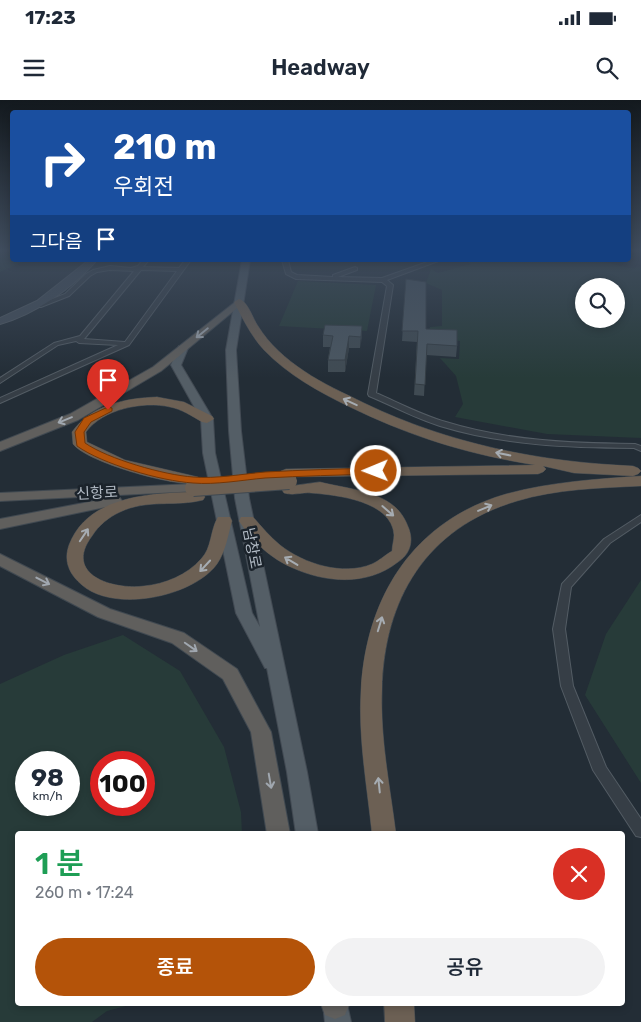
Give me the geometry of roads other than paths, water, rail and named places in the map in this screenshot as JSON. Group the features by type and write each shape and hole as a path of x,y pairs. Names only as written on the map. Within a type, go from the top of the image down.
{"highway":[{"path":"0,447 74,417 157,369 239,302 258,335 302,376 344,399 402,426 450,442 522,458 586,468 641,472"},
{"path":"194,488 114,462 92,452 80,444 79,432 88,420 108,410 129,404 154,402 178,404 207,419"},
{"path":"224,521 210,560 197,574 161,591 133,594 105,589 88,581 77,570 74,558 77,546 85,532 96,520 111,509 145,498 194,488 586,468"},
{"path":"289,482 410,477 591,475 641,480"},
{"path":"309,488 410,477"},
{"path":"384,831 374,734 371,692 372,670 379,626 389,600 402,575 421,551 440,534 483,508 511,498 553,488 641,480"},
{"path":"246,521 278,553 300,566 327,572 354,574 378,568 400,553 402,533 393,513 376,501 350,494 309,488 289,482"},
{"name":"신항로","path":"0,490 194,488"},
{"name":"신항로","path":"0,497 194,488"},
{"path":"0,524 109,501 145,498"},
{"path":"0,559 104,613 178,638 230,674 261,732 278,831"},
{"path":"399,1006 400,1022"}],"main road":[{"path":"0,321 39,306 55,292"},
{"name":"남창로","path":"241,292 231,350 235,431 242,498 297,772 307,831"},
{"path":"182,348 176,365 207,419 209,453 244,613 278,678"}],"street":[{"path":"39,306 70,292"},
{"path":"119,292 79,341 127,344"},
{"path":"1,402 127,344 164,292"},
{"path":"389,292 372,394 416,414 452,427 513,440 558,445 635,446 641,449"},
{"path":"0,381 56,344 83,337"},
{"path":"641,518 607,541 566,586 559,629 567,686 600,770 641,831"}]}
